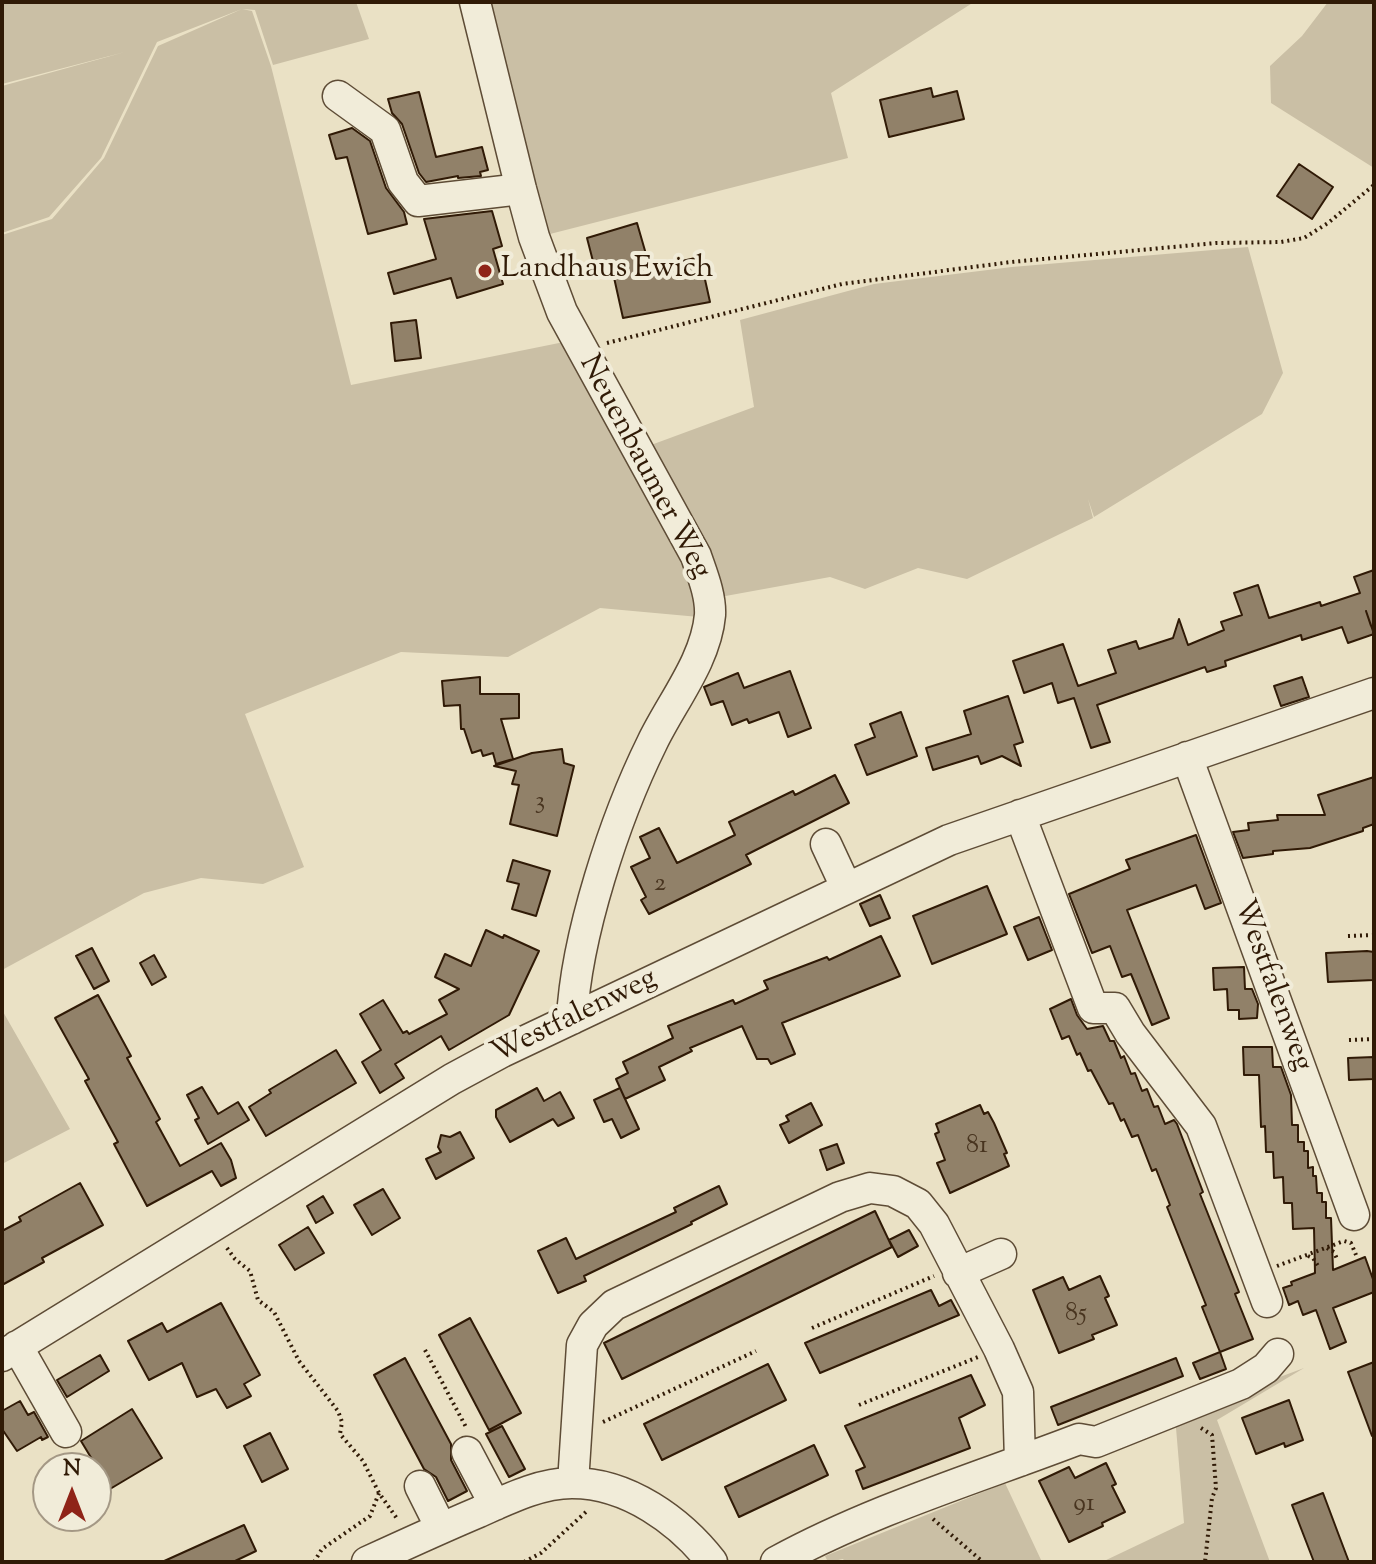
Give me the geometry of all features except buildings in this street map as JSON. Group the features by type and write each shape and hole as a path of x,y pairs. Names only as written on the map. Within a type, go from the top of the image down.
{"street":[{"name":"Neuenbaumer Weg","path":"475,2 521,189 551,285 583,354 696,556 706,586 710,615 700,654 651,744 624,810 600,881 579,961 572,1019"},
{"path":"338,96 385,130 403,182 418,201 521,189"},
{"name":"Westfalenweg","path":"10,1351 452,1079 572,1019 949,840 1374,693"},
{"name":"Westfalenweg","path":"1187,757 1354,1215"},
{"path":"1020,815 1093,1008 1115,1008 1130,1033 1201,1126 1267,1302"},
{"path":"826,844 846,887"},
{"path":"573,1483 582,1345 593,1325 614,1305 840,1197 870,1188 893,1191 918,1204 934,1224 1018,1392 1020,1461"},
{"path":"956,1270 1001,1254"},
{"path":"10,1351 66,1432"},
{"path":"776,1562 811,1554 912,1502 1079,1439 1096,1442 1241,1384 1266,1368 1278,1354"},
{"path":"467,1452 495,1505"},
{"path":"367,1562 520,1494 573,1483 609,1490 652,1507 674,1521 697,1542 712,1562"},
{"path":"420,1486 441,1528"}],"path":[{"path":"583,354 618,339 842,284 1054,258 1304,238 1328,223 1374,185"},
{"path":"1348,936 1374,935"},
{"path":"1349,1040 1374,1039"},
{"path":"213,1227 235,1259 250,1271 258,1300 274,1312 299,1361 338,1411 342,1422 340,1434 363,1461 408,1544"},
{"path":"1256,1274 1344,1241 1351,1243 1356,1255"},
{"path":"1327,1248 1334,1252 1337,1259"},
{"path":"1305,1256 1313,1258 1318,1266"},
{"path":"812,1328 956,1270"},
{"path":"859,1405 999,1349"},
{"path":"425,1350 467,1428 467,1452"},
{"path":"576,1435 756,1351"},
{"path":"1172,1411 1212,1435 1216,1488 1212,1498 1205,1562"},
{"path":"526,1562 541,1553 609,1490"},
{"path":"314,1562 322,1549 370,1516 379,1493"},
{"path":"912,1502 983,1562"}],"shaded area":[{"path":"2,2 356,2 369,39 273,65 255,10 242,9 157,42 101,158 49,217 2,233 2,86 125,52 2,84"},
{"path":"486,2 974,2 831,93 848,158 546,235"},
{"path":"1328,2 1374,2 1374,168 1271,103 1270,66 1302,36"},
{"path":"242,9 252,11 271,66 351,385 564,342 688,556 699,617 600,608 508,657 401,652 245,714 304,867 263,884 201,878 144,893 2,970 2,235 52,219 104,158 158,46"},
{"path":"1248,247 1283,373 1262,414 1094,517 1088,499 1093,518 967,579 918,568 865,589 830,577 720,597 651,445 754,407 740,320 874,284 1012,267"},
{"path":"2,1010 70,1129 2,1164"},
{"path":"1304,1368 1217,1420 1270,1562 1102,1562 1184,1523 1175,1416"},
{"path":"1005,1483 1042,1562 845,1562 843,1559 828,1562 825,1556"}],"place":[{"name":"Landhaus Ewich","path":"485,271"}]}
